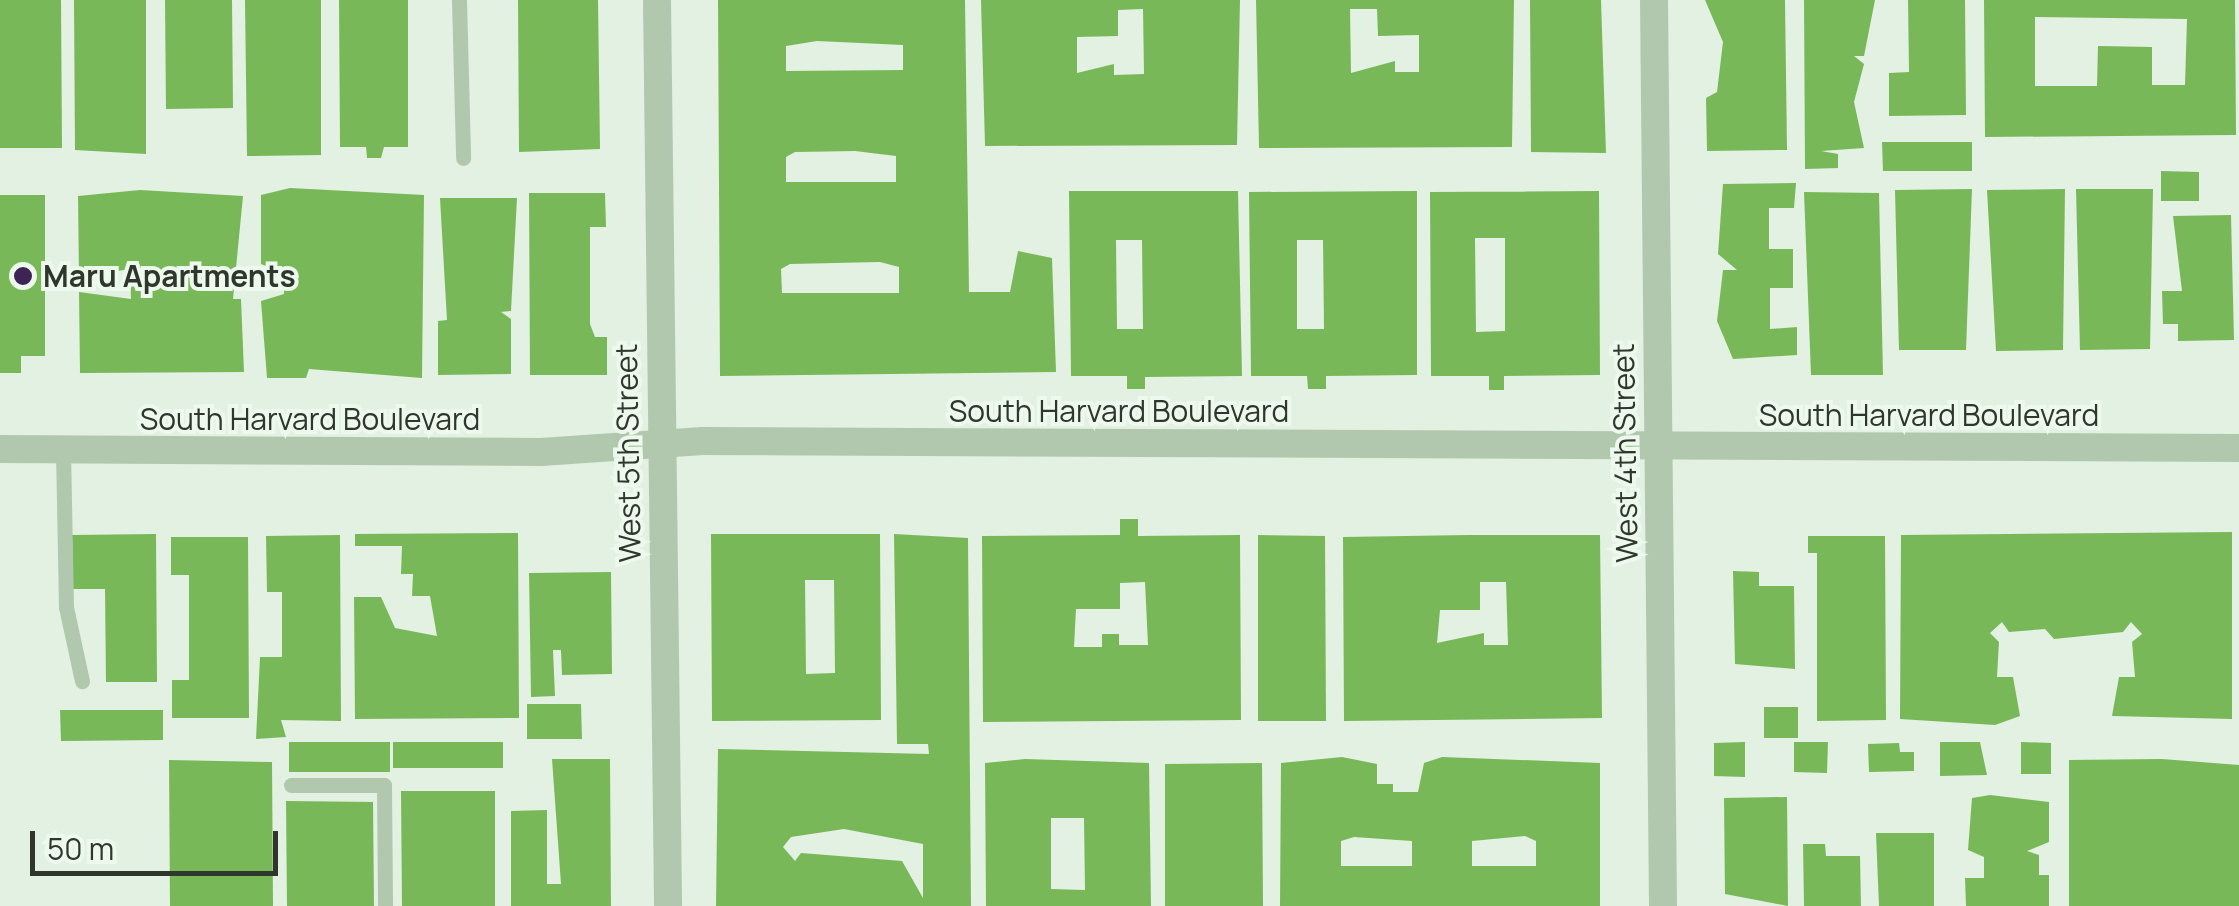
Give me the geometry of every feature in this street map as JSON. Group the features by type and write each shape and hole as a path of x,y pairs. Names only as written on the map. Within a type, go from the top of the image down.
{"street":[{"name":"West 5th Street","path":"657,0 668,906"},
{"name":"West 4th Street","path":"1654,0 1663,906"},
{"name":"South Harvard Boulevard","path":"0,449 2239,448"}],"lane":[{"path":"459,0 462,158"},
{"path":"63,450 66,606 82,681"},
{"path":"292,786 384,786 385,906"}],"building":[{"path":"0,0 61,0 62,148 0,148"},
{"path":"74,0 146,0 146,154 75,150"},
{"path":"165,0 232,0 233,108 166,109"},
{"path":"245,0 321,0 321,155 247,156"},
{"path":"339,0 408,0 408,147 384,147 381,158 367,158 366,147 340,147"},
{"path":"518,0 598,0 600,149 519,152"},
{"path":"718,0 965,0 969,292 1010,292 1018,251 1052,258 1056,372 720,376","holes":["817,41 903,45 903,70 786,71 786,46","855,151 896,156 896,182 786,182 786,157 795,152","880,262 899,267 899,293 782,293 781,269 790,264"]},
{"path":"981,0 1240,0 1237,145 985,146","holes":["1143,9 1144,74 1114,75 1114,64 1077,73 1077,37 1118,36 1118,10"]},
{"path":"1256,0 1514,0 1512,147 1259,148","holes":["1350,9 1377,9 1378,36 1419,35 1419,72 1395,72 1395,61 1351,73"]},
{"path":"1530,0 1601,0 1606,153 1531,152"},
{"path":"1705,0 1785,0 1787,150 1707,151 1706,98 1717,92 1723,42"},
{"path":"1804,0 1875,0 1864,56 1854,56 1864,64 1854,102 1864,148 1821,151 1838,154 1838,168 1805,169"},
{"path":"1908,0 1965,0 1966,115 1889,116 1889,73 1909,72"},
{"path":"1984,0 2235,0 2236,135 1985,137","holes":["2035,17 2187,19 2185,85 2152,85 2152,47 2098,46 2097,86 2035,86"]},
{"path":"1882,142 1972,142 1972,171 1883,171"},
{"path":"2161,171 2199,172 2199,201 2161,201"},
{"path":"1796,183 1794,208 1769,208 1769,249 1793,249 1793,288 1770,288 1770,329 1797,327 1797,355 1733,359 1717,321 1723,270 1737,270 1718,254 1723,184"},
{"path":"290,188 424,195 422,378 309,369 306,378 267,378 261,301 284,294 284,273 261,264 261,195"},
{"path":"1972,189 1966,350 1899,350 1895,190"},
{"path":"2065,189 2063,350 1996,351 1987,190"},
{"path":"2076,189 2153,189 2150,349 2080,350"},
{"path":"140,190 243,196 233,299 241,299 244,372 80,373 79,292 131,299 130,269 79,277 78,196"},
{"path":"1069,191 1238,191 1242,376 1145,377 1145,389 1127,389 1127,376 1071,376","holes":["1116,240 1142,240 1143,329 1117,329"]},
{"path":"1417,191 1417,375 1326,376 1326,389 1308,389 1307,376 1251,376 1249,192","holes":["1297,240 1323,240 1324,329 1297,329"]},
{"path":"1599,191 1600,375 1504,376 1504,390 1489,390 1489,376 1431,376 1430,192","holes":["1475,238 1505,238 1505,331 1476,332"]},
{"path":"1804,192 1879,193 1883,375 1811,375"},
{"path":"529,193 605,193 606,227 590,227 590,324 595,337 607,337 607,375 530,375"},
{"name":"Maru Apartments","path":"0,195 45,195 45,356 21,356 21,373 0,373"},
{"path":"440,198 517,198 511,311 501,312 511,319 511,374 438,375 438,321 447,320"},
{"path":"2231,215 2234,340 2178,341 2178,324 2163,324 2162,291 2182,291 2173,216"},
{"path":"1120,519 1138,519 1138,536 1240,535 1241,720 983,722 982,536 1120,535","holes":["1145,582 1148,645 1119,645 1119,634 1102,634 1102,647 1074,647 1076,609 1120,609 1120,583"]},
{"path":"2232,532 2232,719 2112,716 2119,677 2135,677 2132,642 2142,634 2131,622 2123,632 2054,639 2045,629 2009,632 2002,622 1990,633 1999,642 1997,677 2013,677 2020,716 1995,725 1900,719 1901,535"},
{"path":"518,533 519,718 355,719 354,597 381,597 395,628 437,636 430,596 412,596 413,574 401,574 402,546 355,546 355,534"},
{"path":"156,534 157,682 106,682 105,589 73,589 72,535"},
{"path":"711,534 880,534 881,720 712,721","holes":["805,580 834,580 835,673 806,674"]},
{"path":"894,534 968,538 971,906 716,906 718,749 929,754 928,744 897,744","holes":["844,829 923,844 923,898 902,861 801,853 795,861 783,847 791,837"]},
{"path":"340,535 341,721 281,720 286,737 256,739 260,657 282,657 282,592 267,592 266,536"},
{"path":"1258,535 1325,536 1326,721 1258,721"},
{"path":"1600,535 1602,718 1344,721 1343,537","holes":["1480,582 1506,582 1508,645 1484,645 1484,633 1437,643 1440,610 1480,610"]},
{"path":"1808,536 1885,536 1886,720 1817,721 1817,553 1808,553"},
{"path":"171,537 248,537 249,718 172,718 172,680 189,680 189,575 171,575"},
{"path":"1733,571 1759,572 1759,586 1794,586 1795,669 1735,664"},
{"path":"611,572 612,674 562,675 561,650 553,650 555,696 531,697 529,573"},
{"path":"527,704 581,704 582,739 527,739"},
{"path":"1764,707 1798,707 1798,738 1764,738"},
{"path":"60,710 163,710 163,740 61,741"},
{"path":"289,742 390,742 390,772 289,772"},
{"path":"393,742 503,742 503,768 393,768"},
{"path":"1745,742 1745,777 1714,776 1714,743"},
{"path":"1794,742 1828,742 1827,773 1794,772"},
{"path":"1940,742 1980,742 1987,775 1940,776"},
{"path":"2021,742 2051,743 2051,774 2021,774"},
{"path":"1899,743 1900,752 1914,752 1914,771 1869,772 1868,744"},
{"path":"1342,757 1377,764 1377,784 1393,784 1393,792 1418,792 1424,763 1442,757 1600,763 1600,906 1280,906 1281,763","holes":["1525,836 1536,841 1536,866 1472,866 1472,841","1354,837 1412,841 1412,866 1341,866 1341,841"]},
{"path":"552,759 610,759 611,906 511,906 511,811 547,810 547,884 561,884"},
{"path":"1025,759 1149,763 1151,906 986,906 985,763","holes":["1051,818 1084,818 1085,890 1051,889"]},
{"path":"2162,759 2239,765 2239,906 2069,906 2069,760"},
{"path":"169,760 272,762 273,906 170,906"},
{"path":"1262,763 1263,906 1165,906 1165,764"},
{"path":"401,791 495,791 495,906 402,906"},
{"path":"1990,795 2049,802 2049,842 2027,851 2039,855 2039,875 2049,875 2049,906 1966,906 1965,878 1984,878 1984,857 1968,850 1972,798"},
{"path":"1787,797 1788,906 1725,894 1724,798"},
{"path":"286,801 373,802 374,906 287,906"},
{"path":"1876,833 1934,833 1934,906 1879,906"},
{"path":"1803,844 1825,844 1826,856 1860,856 1861,906 1804,906"}],"place":[{"name":"Maru Apartments","path":"23,276"}]}
